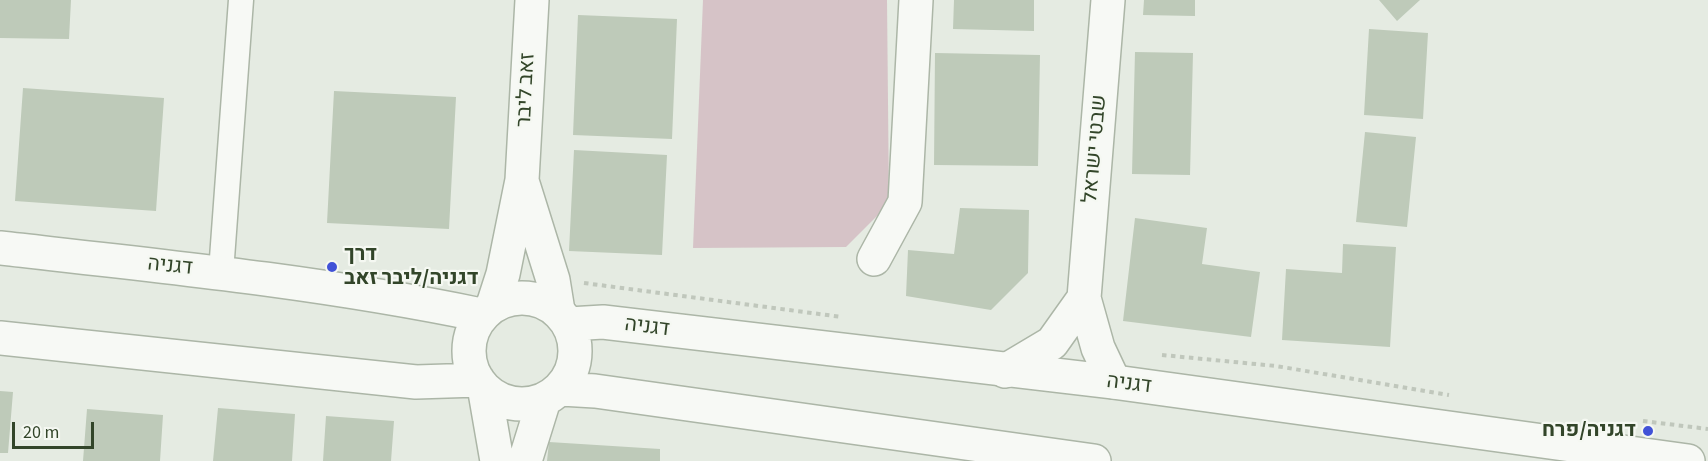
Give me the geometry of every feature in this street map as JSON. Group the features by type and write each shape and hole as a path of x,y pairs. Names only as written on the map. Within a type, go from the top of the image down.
{"street":[{"path":"221,272 240,0"},
{"name":"זאב ליבר","path":"487,310 503,274 522,180 532,0"},
{"path":"874,259 905,202 916,0"},
{"name":"שבטי ישראל","path":"1108,0 1084,298 1098,348 1113,382"},
{"name":"זאב ליבר","path":"522,180 563,317"},
{"name":"דגניה","path":"0,248 221,272 428,304 487,310"},
{"path":"497,461 482,386 470,367 467,349 471,331 487,310 508,299 524,297 542,302 563,317 575,344 574,361 553,395 525,461"},
{"path":"1005,370 1052,343 1084,298"},
{"name":"דגניה","path":"563,317 1113,382 1688,461"},
{"path":"0,338 416,382 482,386 512,405 528,405 553,395 606,393 1094,461"}],"shaded area":[{"path":"703,0 887,0 889,204 846,247 693,248"}],"building":[{"path":"0,0 71,0 69,39 0,38"},
{"path":"954,0 1034,0 1034,31 953,29"},
{"path":"1144,0 1195,0 1195,16 1143,15"},
{"path":"1379,0 1420,0 1397,21"},
{"path":"578,15 677,19 672,139 573,135"},
{"path":"1369,29 1428,33 1423,119 1364,115"},
{"path":"1135,52 1193,53 1190,175 1132,174"},
{"path":"935,53 1040,55 1038,166 934,165"},
{"path":"23,88 164,98 156,211 15,201"},
{"path":"334,91 456,97 449,229 327,223"},
{"path":"1365,132 1416,137 1407,227 1356,222"},
{"path":"574,150 667,155 662,255 569,251"},
{"path":"960,208 1029,210 1028,273 991,310 906,296 908,250 954,254"},
{"path":"1135,218 1207,228 1202,264 1260,272 1251,337 1123,321"},
{"path":"1343,244 1396,247 1390,347 1282,340 1286,269 1342,273"},
{"path":"0,391 13,392 8,453 0,453"},
{"path":"218,408 295,414 292,461 213,461"},
{"path":"87,409 163,415 160,461 83,461"},
{"path":"326,416 394,421 391,461 323,461"},
{"path":"549,442 660,449 660,461 547,461"}],"place":[{"name":"דרך דגניה/ליבר זאב","path":"332,267"},
{"name":"דגניה/פרח","path":"1648,431"}]}
